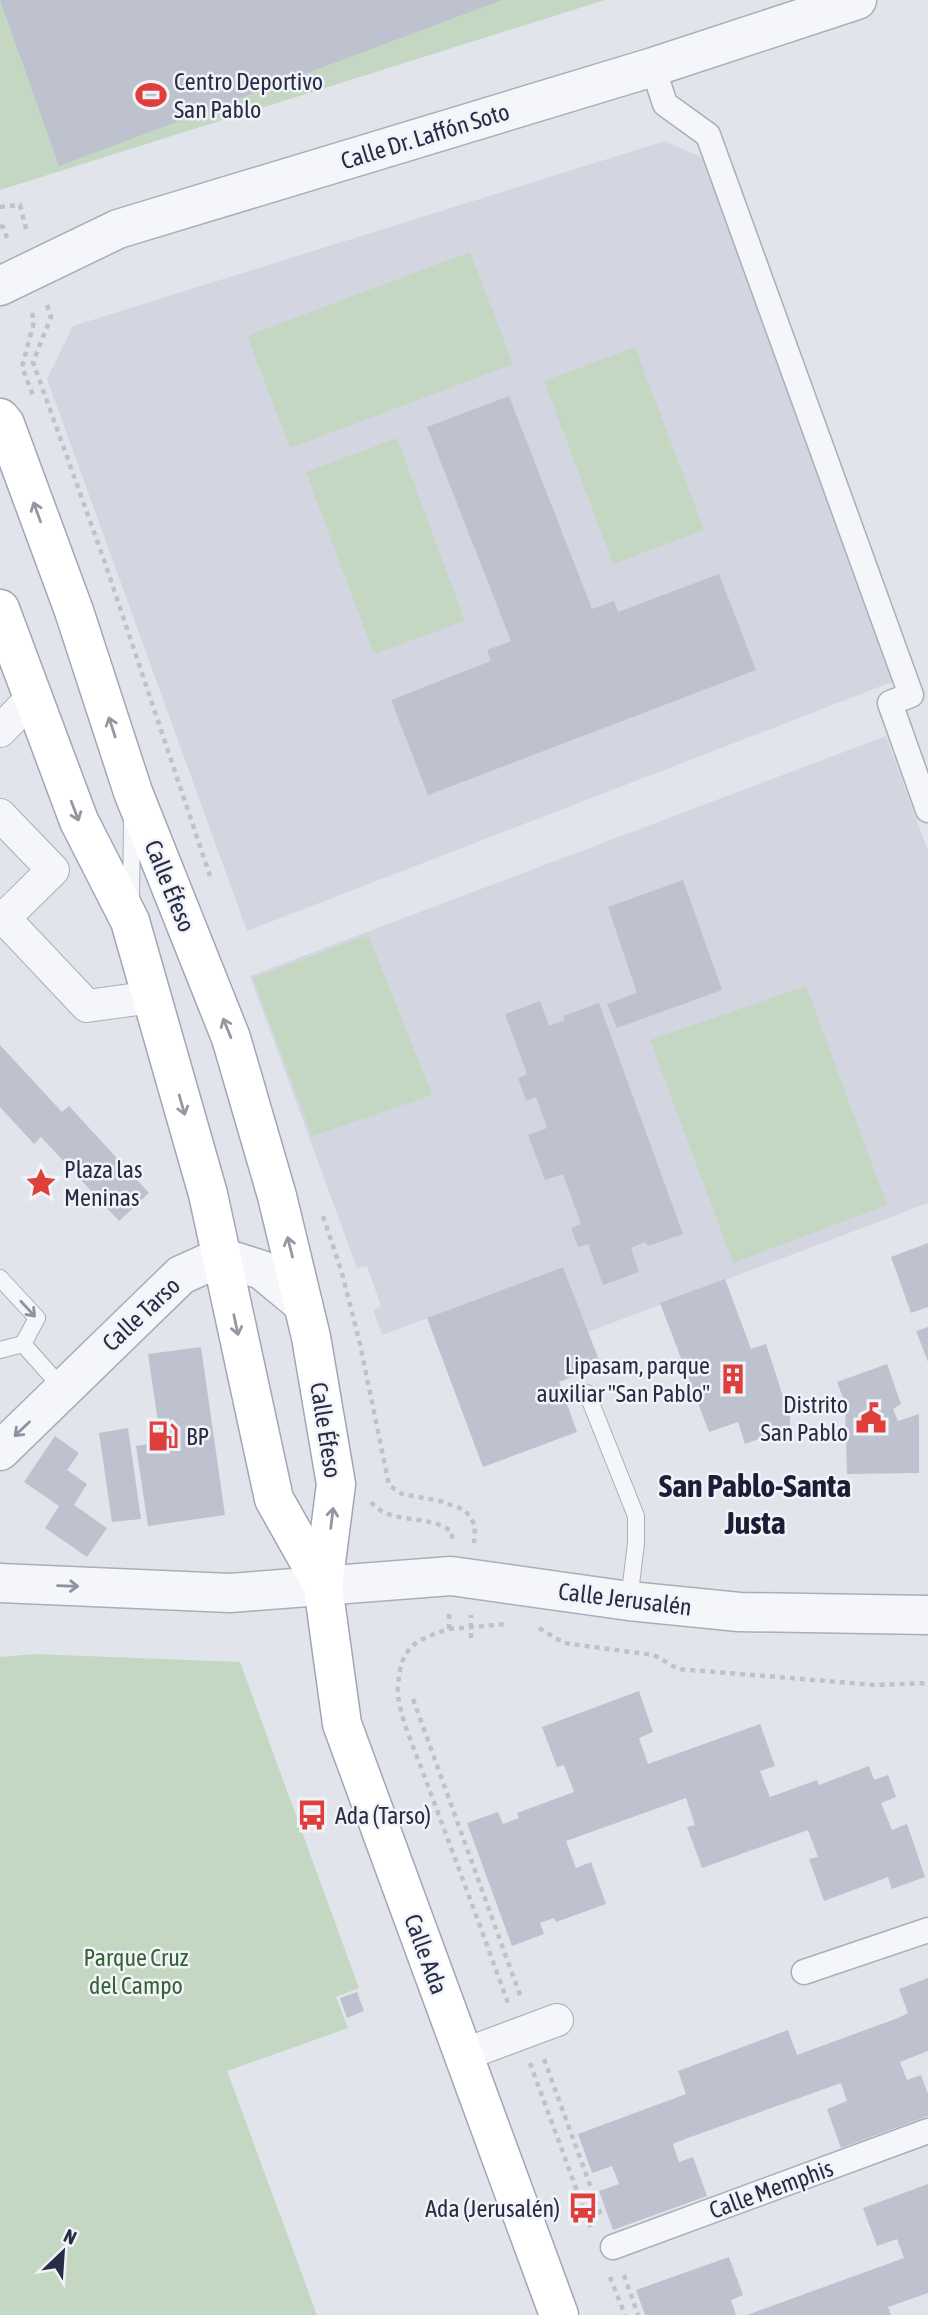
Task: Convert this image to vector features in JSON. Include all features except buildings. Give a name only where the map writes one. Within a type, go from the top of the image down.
[{"type":"main road","name":"Calle Éfeso","points":[[0,418],[5,424],[74,611],[133,792],[231,1038],[277,1196],[311,1337],[336,1484],[323,1586]]},
{"type":"main road","name":"Calle Éfeso","points":[[0,609],[79,821],[130,921],[208,1194],[274,1499],[323,1586]]},
{"type":"main road","name":"Calle Ada","points":[[323,1586],[342,1724],[559,2315]]},
{"type":"street","name":"Calle Dr. Laffón Soto","points":[[0,286],[118,229],[653,67],[857,0]]},
{"type":"street","points":[[653,67],[665,104],[708,135],[911,695],[890,703],[928,810]]},
{"type":"street","points":[[0,731],[33,697]]},
{"type":"street","points":[[0,815],[53,870],[2,920],[87,1006],[152,997]]},
{"type":"street","points":[[221,1256],[262,1270],[303,1304]]},
{"type":"street","name":"Calle Tarso","points":[[0,1451],[181,1275],[221,1256]]},
{"type":"street","name":"Calle Jerusalén","points":[[323,1586],[451,1576],[629,1601],[739,1612],[928,1615]]},
{"type":"street","points":[[0,1583],[230,1592],[323,1586]]},
{"type":"street","points":[[804,1972],[928,1930]]},
{"type":"street","points":[[463,2055],[557,2020]]},
{"type":"street","name":"Calle Memphis","points":[[613,2247],[928,2132]]},
{"type":"lane","points":[[130,921],[133,792]]},
{"type":"lane","points":[[0,1278],[37,1318],[23,1344],[0,1350]]},
{"type":"lane","points":[[23,1344],[64,1389]]},
{"type":"lane","points":[[587,1393],[636,1516],[636,1544],[629,1601]]},
{"type":"path","points":[[0,207],[20,205],[51,317],[33,362],[104,560],[213,883]]},
{"type":"path","points":[[320,1206],[357,1330],[389,1485],[402,1494],[440,1501],[465,1510],[475,1525],[471,1638]]},
{"type":"path","points":[[449,1629],[517,1625]]},
{"type":"path","points":[[528,1627],[540,1628],[564,1643],[654,1655],[678,1669],[876,1685],[928,1683]]},
{"type":"shaded area","points":[[665,141],[703,158],[892,682],[247,931],[47,379],[73,326]]},
{"type":"shaded area","points":[[886,736],[928,851],[928,1203],[588,1332],[563,1267],[382,1335],[373,1310],[381,1306],[367,1266],[357,1268],[250,976]]},
{"type":"green space","name":"Centro Deportivo San Pablo","points":[[0,0],[605,0],[0,190]]},
{"type":"green space","points":[[470,252],[513,364],[290,448],[247,336]]},
{"type":"green space","points":[[635,347],[704,530],[613,564],[544,381]]},
{"type":"green space","points":[[397,438],[465,621],[374,654],[306,472]]},
{"type":"green space","points":[[368,935],[432,1095],[312,1136],[253,978]]},
{"type":"green space","points":[[806,986],[887,1205],[733,1263],[650,1040]]},
{"type":"green space","name":"Parque Cruz del Campo","points":[[34,1654],[240,1662],[359,1988],[336,1997],[348,2028],[227,2071],[317,2315],[0,2315],[0,1657]]},
{"type":"place","name":"Centro Deportivo San Pablo","points":[[151,95]]},
{"type":"place","name":"Plaza las Meninas","points":[[41,1183]]},
{"type":"place","name":"Lipasam, parque auxiliar \"San Pablo\"","points":[[733,1379]]},
{"type":"place","name":"Distrito San Pablo","points":[[871,1418]]},
{"type":"place","name":"BP","points":[[163,1436]]},
{"type":"place","name":"Ada (Tarso)","points":[[312,1815]]},
{"type":"place","name":"Ada (Jerusalén)","points":[[583,2208]]},
{"type":"district","name":"San Pablo-Santa Justa","points":[[755,1504]]}]
